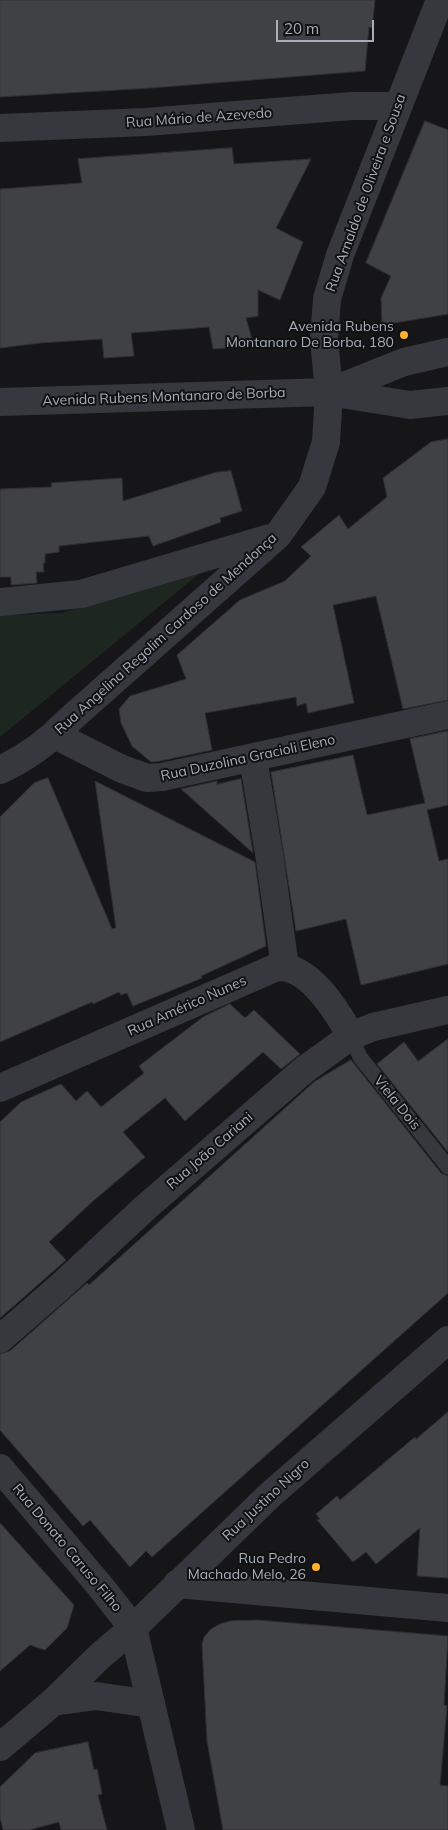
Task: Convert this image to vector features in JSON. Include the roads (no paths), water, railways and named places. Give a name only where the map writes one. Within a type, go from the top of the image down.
[{"type":"street","name":"Rua Arnaldo de Oliveira e Sousa","points":[[329,392],[324,339],[327,299],[340,255],[440,0]]},
{"type":"street","name":"Rua Mário de Azevedo","points":[[0,128],[146,122],[352,106],[398,106]]},
{"type":"street","name":"Avenida Rubens Montanaro de Borba","points":[[329,392],[404,362],[448,352]]},
{"type":"street","name":"Avenida Rubens Montanaro de Borba","points":[[0,402],[329,392],[410,405],[448,402]]},
{"type":"street","name":"Rua Angelina Regolim Cardoso de Mendonça","points":[[0,770],[27,757],[54,735],[278,535],[312,487],[326,442],[329,392]]},
{"type":"street","points":[[0,602],[81,594],[278,535]]},
{"type":"street","name":"Rua Duzolina Gracioli Eleno","points":[[54,735],[122,769],[147,778],[162,777],[253,758],[448,715]]},
{"type":"street","points":[[253,758],[272,869],[285,967],[302,974],[316,988],[336,1009],[351,1036]]},
{"type":"street","name":"Rua Américo Nunes","points":[[0,1088],[270,969],[285,967]]},
{"type":"street","name":"Rua João Cariani","points":[[0,1339],[61,1286],[146,1207],[304,1070],[351,1036],[373,1027],[448,1010]]},
{"type":"street","name":"Rua Justino Nigro","points":[[0,1747],[54,1702],[270,1495],[448,1340]]},
{"type":"street","name":"Rua Donato Caruso Filho","points":[[0,1468],[133,1628]]},
{"type":"street","points":[[178,1584],[448,1608]]},
{"type":"street","points":[[133,1628],[181,1830]]},
{"type":"street","points":[[54,1702],[96,1696],[151,1704]]},
{"type":"lane","name":"Viela Dois","points":[[351,1036],[360,1057],[448,1167]]},
{"type":"place","name":"Avenida Rubens Montanaro De Borba, 180","points":[[404,335]]},
{"type":"place","name":"Rua Pedro Machado Melo, 26","points":[[316,1567]]}]
